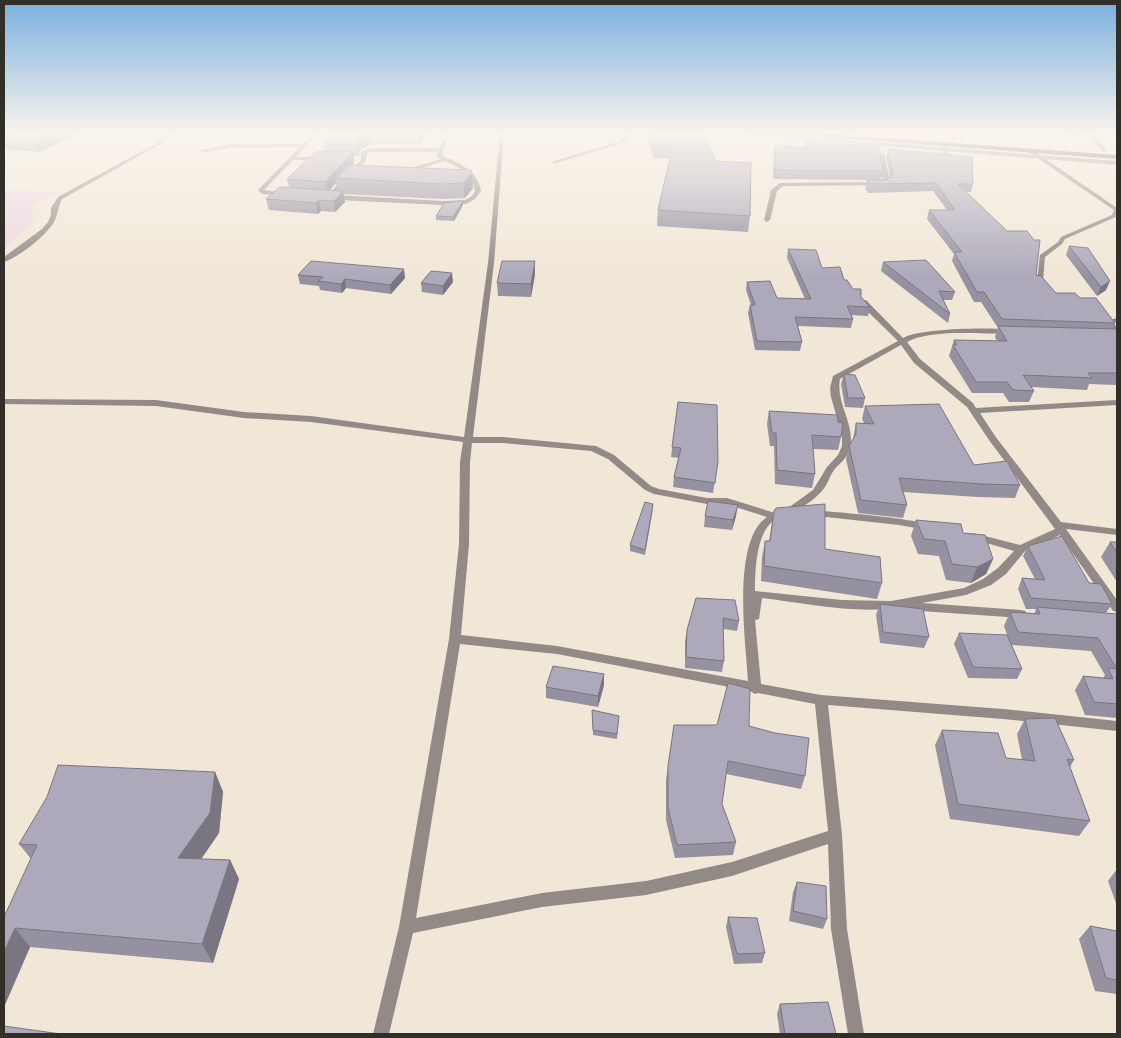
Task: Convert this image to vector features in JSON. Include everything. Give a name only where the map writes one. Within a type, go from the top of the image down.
[{"type":"street","points":[[4,260],[44,231],[56,213],[54,208],[60,198],[92,180]]},
{"type":"street","points":[[271,180],[261,190],[262,192],[295,195]]},
{"type":"street","points":[[332,197],[330,194],[344,180]]},
{"type":"street","points":[[323,197],[442,204],[466,202],[473,198],[478,190],[476,180]]},
{"type":"street","points":[[381,1034],[407,927],[455,638],[464,544],[465,462],[491,263],[498,180]]},
{"type":"street","points":[[767,220],[774,190],[782,184],[885,184],[887,180]]},
{"type":"street","points":[[1071,180],[1116,212]]},
{"type":"street","points":[[1116,212],[1117,224]]},
{"type":"street","points":[[1046,290],[1040,281],[1042,256],[1060,243],[1063,238],[1116,212]]},
{"type":"street","points":[[863,302],[902,341],[917,361],[973,411],[1117,608]]},
{"type":"street","points":[[1117,320],[1109,321],[1117,333]]},
{"type":"street","points":[[755,689],[751,656],[748,588],[753,550],[764,524],[775,516],[789,511],[818,489],[830,470],[843,455],[848,435],[835,399],[833,384],[836,378],[902,341],[925,333],[1015,333]]},
{"type":"street","points":[[1108,337],[1117,337]]},
{"type":"street","points":[[4,402],[156,402],[244,415],[311,419],[468,440],[503,440],[593,448],[611,456],[648,488],[657,492],[707,501],[726,500],[775,516]]},
{"type":"street","points":[[973,411],[1117,402]]},
{"type":"street","points":[[789,511],[899,522],[934,528]]},
{"type":"street","points":[[751,656],[757,594],[842,604],[892,605],[966,591],[987,582],[1002,571],[1021,549],[1059,528],[1117,532]]},
{"type":"street","points":[[960,533],[1021,549]]},
{"type":"street","points":[[748,588],[892,605],[1029,615]]},
{"type":"street","points":[[455,638],[566,652],[755,689],[822,700],[1002,714],[1117,726]]},
{"type":"street","points":[[822,700],[835,835],[839,929],[856,1034]]},
{"type":"street","points":[[407,927],[542,900],[646,888],[732,868],[835,835]]},
{"type":"shaded area","points":[[4,191],[57,192],[32,207],[33,223],[4,248]]},
{"type":"building","points":[[305,180],[326,180],[325,182]]},
{"type":"building","points":[[379,180],[465,180],[463,183],[442,184]]},
{"type":"building","points":[[665,180],[751,180],[750,216],[658,210]]},
{"type":"building","points":[[867,180],[973,180],[973,184],[958,184],[1007,231],[1027,231],[1034,240],[1040,240],[1036,275],[1041,276],[1056,293],[1075,293],[1080,298],[1096,298],[1115,323],[1002,319],[984,292],[977,292],[954,252],[962,252],[929,210],[955,210],[936,183],[870,184]]},
{"type":"building","points":[[280,187],[343,191],[334,201],[319,200],[316,203],[266,199]]},
{"type":"building","points":[[463,201],[453,217],[436,216],[444,203]]},
{"type":"building","points":[[1069,246],[1088,248],[1110,281],[1101,287]]},
{"type":"building","points":[[788,249],[816,250],[822,268],[840,267],[844,280],[847,280],[853,289],[861,289],[861,297],[870,307],[847,306],[853,319],[795,317],[802,342],[757,341],[750,305],[755,305],[747,282],[770,281],[777,298],[811,299]]},
{"type":"building","points":[[926,260],[955,292],[939,291],[950,314],[883,262]]},
{"type":"building","points":[[311,261],[404,269],[390,285],[345,279],[341,284],[318,281],[323,277],[298,275]]},
{"type":"building","points":[[502,261],[535,261],[531,284],[497,283]]},
{"type":"building","points":[[431,271],[452,273],[443,286],[421,283]]},
{"type":"building","points":[[998,326],[1117,329],[1117,373],[1088,373],[1092,378],[1023,375],[1034,391],[1013,390],[1007,382],[976,382],[953,345],[957,345],[954,340],[1007,341]]},
{"type":"building","points":[[844,374],[855,375],[865,398],[848,398]]},
{"type":"building","points":[[678,402],[717,405],[718,461],[715,483],[674,477],[681,448],[672,447]]},
{"type":"building","points":[[939,404],[974,465],[1007,461],[1020,485],[899,478],[907,505],[861,500],[849,446],[856,434],[856,423],[874,424],[865,406]]},
{"type":"building","points":[[769,411],[837,415],[838,422],[843,423],[841,437],[812,435],[815,474],[777,470],[776,433],[772,433]]},
{"type":"building","points":[[708,501],[738,505],[733,520],[705,516]]},
{"type":"building","points":[[645,502],[653,504],[645,550],[630,545]]},
{"type":"building","points":[[825,504],[825,549],[880,557],[882,583],[764,566],[765,541],[770,541],[776,508]]},
{"type":"building","points":[[916,520],[961,524],[963,533],[985,535],[993,559],[977,567],[952,564],[945,541],[924,539]]},
{"type":"building","points":[[1062,536],[1089,583],[1101,584],[1112,604],[1031,598],[1022,578],[1045,580],[1028,546]]},
{"type":"building","points":[[1110,542],[1117,542],[1117,553]]},
{"type":"building","points":[[696,598],[735,600],[739,621],[723,618],[724,661],[686,657],[687,630]]},
{"type":"building","points":[[880,604],[923,609],[929,637],[883,632]]},
{"type":"building","points":[[1037,607],[1117,614],[1117,669],[1098,638],[1018,632],[1010,612],[1040,614]]},
{"type":"building","points":[[959,633],[1007,635],[1022,669],[973,667]]},
{"type":"building","points":[[553,666],[604,674],[598,696],[546,687]]},
{"type":"building","points":[[1108,668],[1117,669],[1117,704],[1094,702],[1083,676],[1113,679]]},
{"type":"building","points":[[728,683],[750,689],[749,726],[775,733],[809,738],[805,776],[728,761],[722,804],[736,842],[677,845],[668,808],[668,766],[674,725],[717,725]]},
{"type":"building","points":[[592,710],[619,716],[617,734],[593,730]]},
{"type":"building","points":[[1055,718],[1074,760],[1067,759],[1090,821],[958,804],[942,730],[998,733],[1006,758],[1035,761],[1025,719]]},
{"type":"building","points":[[58,765],[215,772],[210,813],[178,858],[230,860],[202,944],[15,928],[4,952],[4,917],[37,845],[19,844],[47,797]]},
{"type":"building","points":[[797,882],[826,886],[827,919],[793,911]]},
{"type":"building","points":[[728,917],[757,918],[765,953],[737,954]]},
{"type":"building","points":[[1090,926],[1117,931],[1117,980],[1106,978]]},
{"type":"building","points":[[828,1002],[836,1034],[785,1034],[780,1004]]},
{"type":"building","points":[[4,1026],[61,1034],[4,1034]]}]
